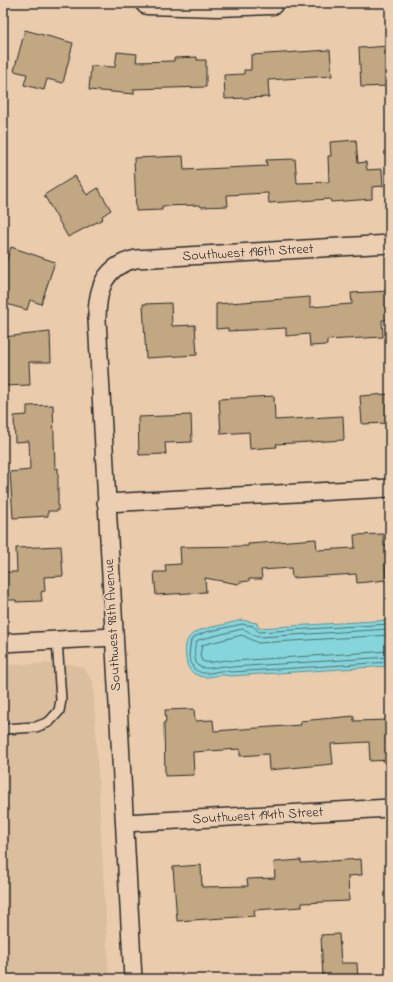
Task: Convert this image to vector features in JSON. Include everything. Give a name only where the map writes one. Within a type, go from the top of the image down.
[{"type":"street","points":[[147,3],[217,5],[272,3]]},
{"type":"street","name":"Southwest 196th Street","points":[[110,274],[121,264],[136,259],[390,244]]},
{"type":"street","name":"Southwest 98th Avenue","points":[[110,274],[101,286],[97,302],[106,503],[133,979]]},
{"type":"street","points":[[106,503],[390,488]]},
{"type":"street","points":[[3,644],[114,637]]},
{"type":"street","name":"Southwest 194th Street","points":[[125,823],[390,808]]},
{"type":"lane","points":[[3,729],[36,728],[49,722],[59,711],[61,700],[57,640]]},
{"type":"shaded area","points":[[65,663],[84,668],[93,682],[109,979],[3,979],[3,665]]},
{"type":"water","points":[[242,620],[257,623],[258,628],[390,620],[390,666],[230,676],[222,675],[209,677],[201,677],[194,674],[188,666],[185,650],[186,643],[192,634],[203,629]]},
{"type":"building","points":[[25,30],[73,43],[63,83],[47,79],[44,90],[24,85],[27,74],[14,71]]},
{"type":"building","points":[[390,46],[390,86],[361,87],[359,48]]},
{"type":"building","points":[[330,50],[332,76],[268,80],[269,97],[225,99],[224,75],[244,74],[244,70],[251,70],[251,55]]},
{"type":"building","points":[[117,52],[137,54],[136,62],[174,61],[174,58],[197,57],[197,60],[206,60],[206,87],[134,89],[134,94],[89,90],[91,66],[115,67]]},
{"type":"building","points":[[356,140],[358,163],[366,162],[367,170],[382,169],[383,186],[372,187],[372,199],[331,202],[330,199],[269,203],[268,193],[227,195],[228,206],[162,206],[162,210],[136,211],[134,158],[183,156],[184,170],[267,166],[266,160],[295,159],[297,183],[329,182],[328,156],[331,156],[330,142]]},
{"type":"building","points":[[75,176],[87,195],[98,188],[111,210],[102,216],[103,219],[68,237],[44,195]]},
{"type":"building","points":[[11,247],[55,262],[41,304],[30,300],[27,310],[3,303],[3,270]]},
{"type":"building","points":[[390,291],[390,320],[382,320],[383,337],[327,340],[327,345],[310,346],[309,334],[286,336],[286,328],[228,331],[228,328],[216,329],[216,304],[310,297],[310,307],[352,304],[351,293]]},
{"type":"building","points":[[171,303],[172,326],[195,325],[197,355],[146,358],[143,304]]},
{"type":"building","points":[[50,332],[51,362],[29,362],[30,385],[3,386],[3,337]]},
{"type":"building","points":[[390,394],[390,423],[362,424],[360,396]]},
{"type":"building","points":[[274,396],[275,420],[343,416],[344,440],[276,444],[277,447],[250,449],[249,432],[221,434],[219,399]]},
{"type":"building","points":[[53,405],[55,469],[58,468],[58,511],[48,511],[48,516],[13,518],[10,472],[30,470],[29,441],[15,442],[14,416],[27,415],[27,406]]},
{"type":"building","points":[[191,415],[192,442],[165,443],[166,454],[139,455],[138,417]]},
{"type":"building","points":[[383,534],[384,546],[390,545],[390,564],[385,564],[386,580],[357,583],[356,574],[292,578],[291,568],[261,570],[262,579],[249,579],[249,581],[240,582],[238,584],[205,578],[206,592],[156,595],[154,572],[166,572],[165,565],[181,564],[180,547],[248,546],[248,544],[316,539],[317,550],[355,548],[354,535]]},
{"type":"building","points":[[61,546],[63,576],[44,577],[45,591],[41,592],[42,601],[16,602],[16,600],[6,600],[5,572],[17,572],[16,548]]},
{"type":"building","points":[[194,709],[195,721],[213,720],[214,731],[301,725],[300,721],[354,716],[354,721],[390,720],[390,760],[370,761],[369,742],[331,744],[333,764],[269,770],[268,754],[240,756],[240,749],[193,752],[194,775],[165,776],[165,710]]},
{"type":"building","points":[[361,859],[362,875],[348,876],[349,901],[302,903],[302,907],[254,910],[255,916],[177,921],[173,867],[201,865],[202,887],[248,886],[247,879],[275,878],[274,862],[301,860],[301,863]]},
{"type":"building","points":[[339,934],[341,963],[357,963],[358,979],[323,979],[321,935]]}]
